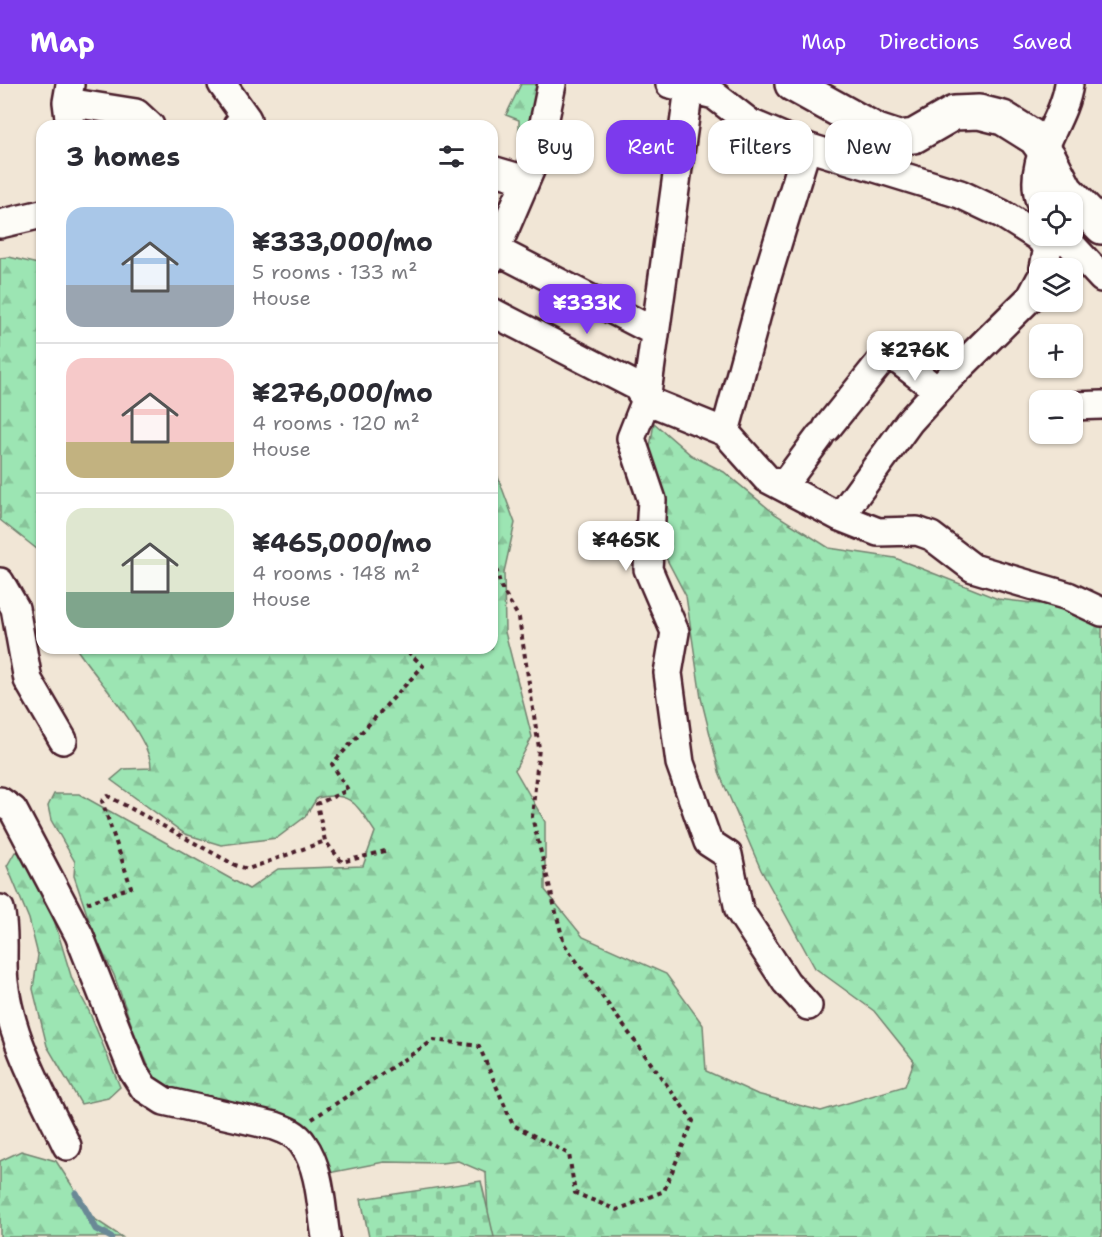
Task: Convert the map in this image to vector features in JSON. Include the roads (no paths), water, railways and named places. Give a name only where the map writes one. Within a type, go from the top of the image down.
[{"type":"main road","points":[[795,85],[842,113],[890,136],[914,136],[954,113],[979,112],[1015,123],[1043,148],[1066,190],[1102,227]]},
{"type":"street","points":[[224,84],[246,120]]},
{"type":"street","points":[[498,246],[538,152],[552,84]]},
{"type":"street","points":[[1039,192],[1036,174],[1043,148],[1062,109],[1069,84]]},
{"type":"street","points":[[746,120],[714,95],[680,86],[646,400],[631,438],[652,500],[648,569],[675,632],[668,674],[680,763],[708,842],[728,855],[739,910],[786,982],[808,1006]]},
{"type":"street","points":[[69,104],[136,113],[144,120]]},
{"type":"street","points":[[813,149],[960,194],[1002,214],[1037,236],[1048,247],[1046,258]]},
{"type":"street","points":[[498,172],[526,180]]},
{"type":"street","points":[[725,432],[767,277],[799,174]]},
{"type":"street","points":[[0,224],[36,215]]},
{"type":"street","points":[[1072,246],[1102,278]]},
{"type":"street","points":[[498,257],[655,332]]},
{"type":"street","points":[[840,517],[909,422],[937,390],[1029,299]]},
{"type":"street","points":[[498,315],[636,386],[646,400],[725,432],[766,478],[840,517],[878,532],[917,531],[931,536],[974,568],[1068,596],[1102,612]]},
{"type":"street","points":[[783,486],[888,352],[937,390]]},
{"type":"street","points":[[1083,406],[1102,405]]},
{"type":"street","points":[[0,582],[15,608],[28,680],[63,740]]},
{"type":"street","points":[[0,801],[13,810],[79,935],[133,1071],[144,1088],[164,1101],[275,1126],[291,1133],[303,1143],[309,1156],[318,1184],[326,1237]]},
{"type":"street","points":[[0,909],[4,927],[4,982],[11,1015],[28,1067],[67,1146]]},
{"type":"waterway","points":[[76,1193],[96,1229],[111,1237]]}]
